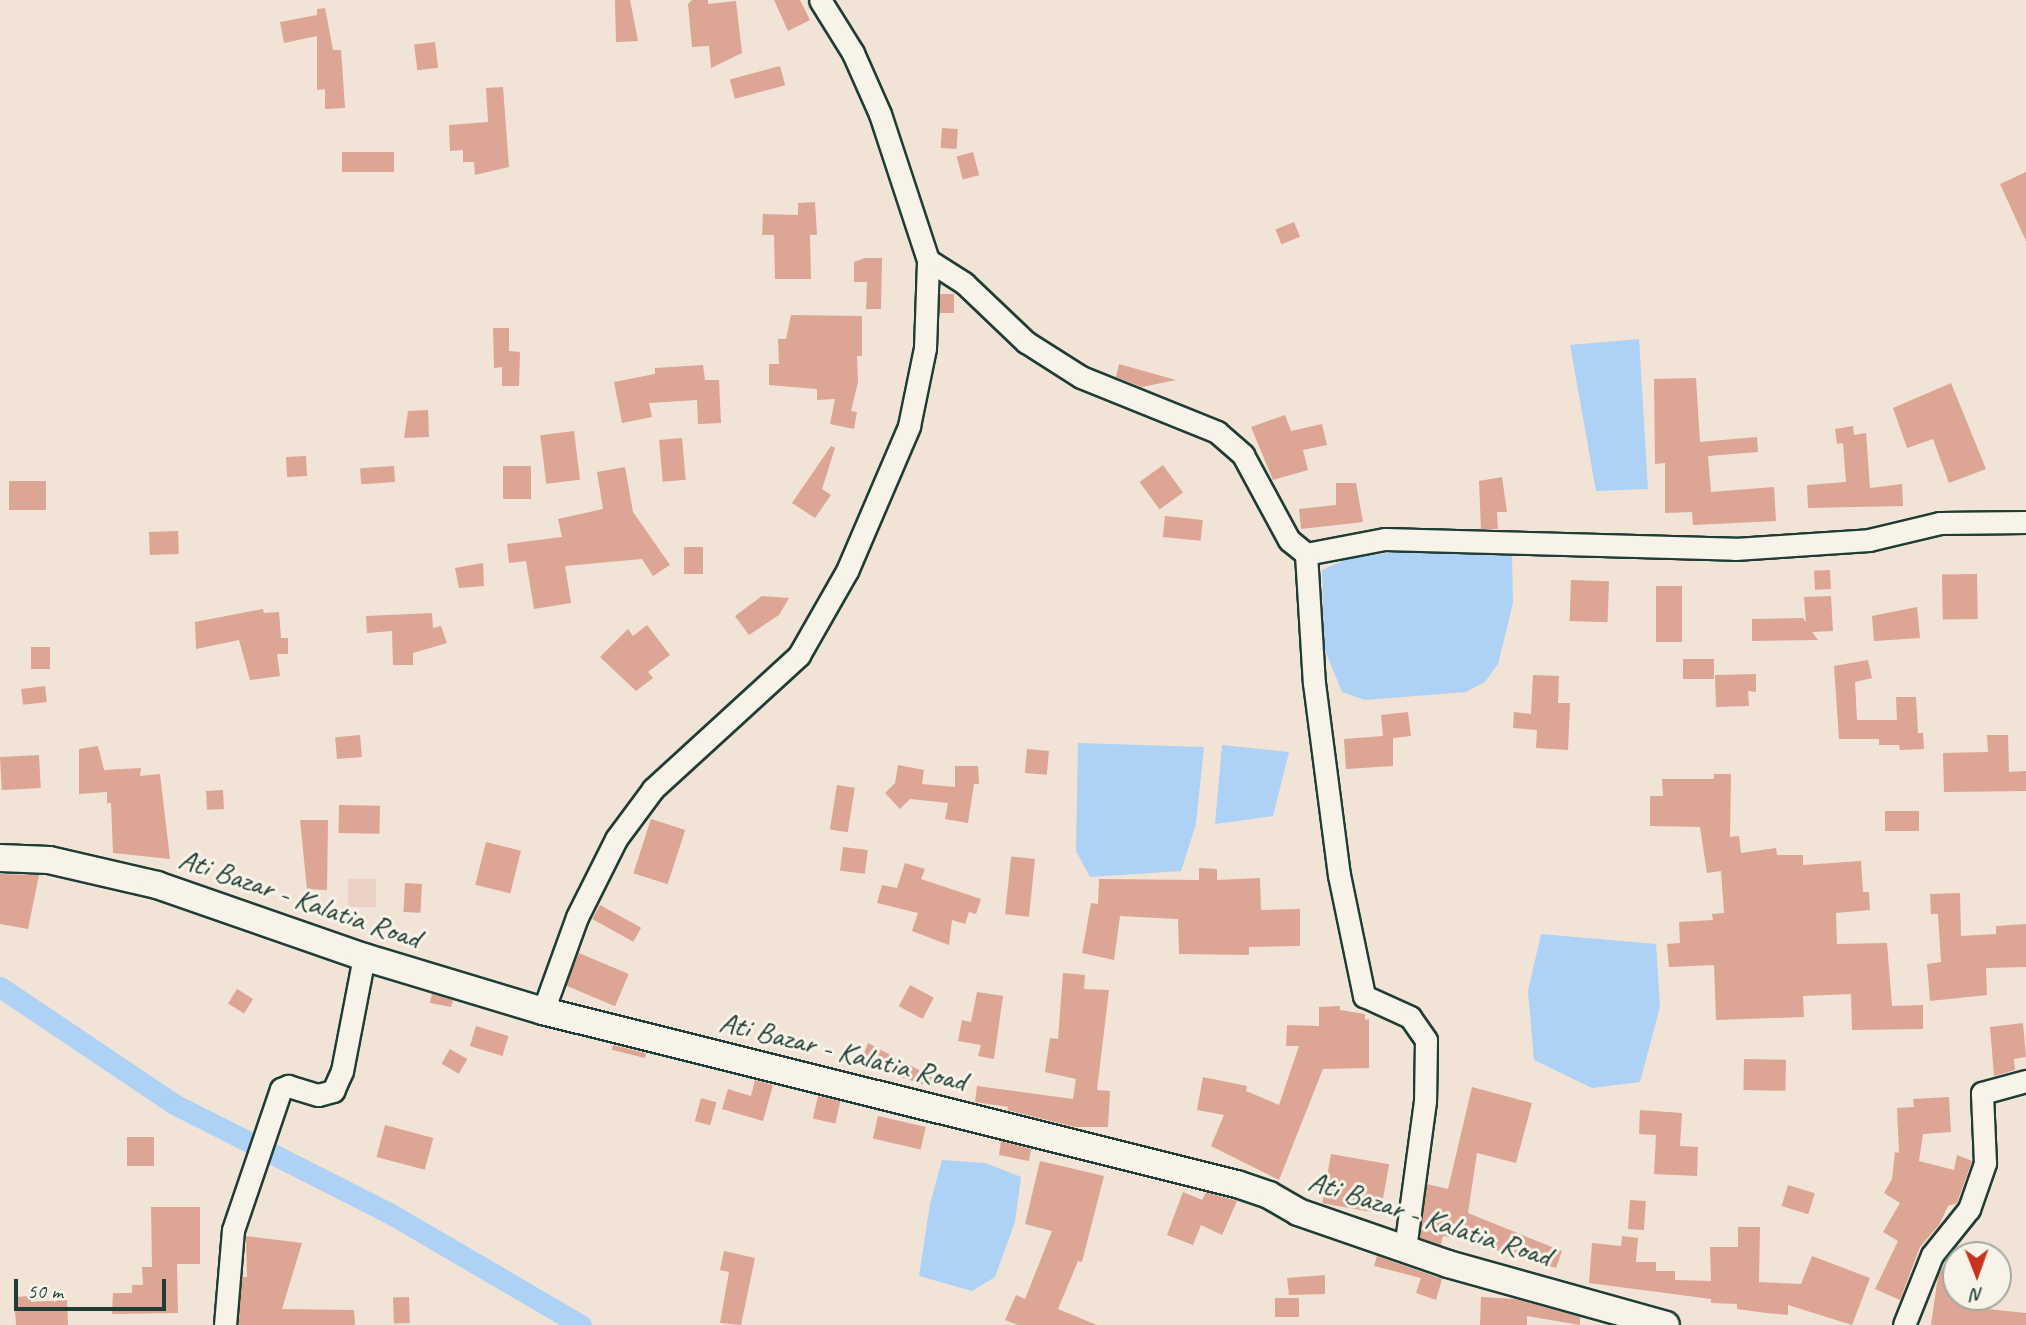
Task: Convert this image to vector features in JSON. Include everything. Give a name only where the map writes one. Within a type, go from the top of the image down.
[{"type":"main road","name":"Ati Bazar - Kalatia Road","points":[[0,858],[49,860],[157,885],[364,957],[543,1011],[1237,1184],[1269,1195],[1298,1212],[1405,1250],[1666,1325]]},
{"type":"street","points":[[543,1011],[577,917],[615,839],[653,789],[799,655],[847,571],[909,426],[925,348],[928,260],[880,114],[853,52],[820,0]]},
{"type":"street","points":[[928,260],[964,283],[1026,342],[1081,377],[1217,432],[1243,455],[1289,540],[1306,554],[1314,683],[1334,834],[1364,996],[1410,1017],[1426,1040],[1425,1101],[1405,1250]]},
{"type":"street","points":[[1306,554],[1385,540],[1735,549],[1869,540],[1940,523],[2026,523]]},
{"type":"street","points":[[225,1325],[233,1230],[250,1189],[262,1143],[284,1087],[318,1096],[333,1091],[338,1083],[364,957]]},
{"type":"street","points":[[1904,1325],[1932,1255],[1969,1209],[1985,1163],[1982,1093],[2026,1081]]},
{"type":"shaded area","points":[[348,879],[376,879],[376,907],[348,907]]},
{"type":"water","points":[[1639,339],[1648,489],[1596,491],[1570,345]]},
{"type":"water","points":[[1422,548],[1508,551],[1512,555],[1513,603],[1498,664],[1485,682],[1466,692],[1365,700],[1342,692],[1324,648],[1322,570],[1347,559]]},
{"type":"water","points":[[1078,743],[1204,747],[1196,824],[1181,871],[1090,877],[1076,851]]},
{"type":"water","points":[[1222,745],[1289,752],[1273,816],[1215,824]]},
{"type":"water","points":[[1541,934],[1656,944],[1660,1007],[1640,1082],[1592,1088],[1534,1060],[1528,991]]},
{"type":"water","points":[[942,1160],[985,1163],[1021,1177],[1015,1222],[995,1277],[972,1291],[919,1276],[930,1204]]},
{"type":"building","points":[[615,0],[630,0],[638,41],[616,42]]},
{"type":"building","points":[[692,0],[708,0],[708,4],[736,1],[742,53],[711,68],[709,46],[692,47],[688,4]]},
{"type":"building","points":[[774,0],[800,0],[810,20],[788,31]]},
{"type":"building","points":[[325,8],[333,50],[341,50],[345,108],[325,109],[325,89],[317,90],[317,36],[284,43],[280,22],[317,15],[317,9]]},
{"type":"building","points":[[435,42],[438,68],[417,70],[414,45]]},
{"type":"building","points":[[780,66],[785,85],[735,99],[730,79]]},
{"type":"building","points":[[503,87],[509,167],[475,175],[474,162],[463,162],[463,150],[450,151],[449,125],[488,122],[486,88]]},
{"type":"building","points":[[942,128],[958,129],[957,149],[941,148]]},
{"type":"building","points":[[342,152],[394,152],[394,172],[342,172]]},
{"type":"building","points":[[973,152],[979,175],[963,180],[957,156]]},
{"type":"building","points":[[2026,172],[2026,241],[2000,184]]},
{"type":"building","points":[[815,202],[817,235],[810,235],[811,279],[775,279],[774,235],[762,235],[763,214],[798,215],[798,203]]},
{"type":"building","points":[[1294,222],[1300,237],[1281,244],[1275,229]]},
{"type":"building","points":[[865,258],[882,258],[881,309],[866,309],[867,282],[854,282],[854,262]]},
{"type":"building","points":[[940,294],[954,294],[954,313],[940,313]]},
{"type":"building","points":[[791,315],[862,316],[862,356],[857,356],[858,382],[851,411],[857,412],[854,429],[830,424],[835,399],[817,400],[817,389],[769,385],[769,364],[779,364],[778,339],[786,339]]},
{"type":"building","points":[[493,328],[509,328],[509,351],[520,352],[519,386],[502,386],[502,367],[494,368]]},
{"type":"building","points":[[1119,364],[1176,380],[1142,387],[1116,377]]},
{"type":"building","points":[[703,365],[705,380],[719,380],[721,423],[698,424],[697,400],[649,403],[652,417],[622,423],[614,382],[655,374],[655,368]]},
{"type":"building","points":[[1696,378],[1700,442],[1757,437],[1758,452],[1708,456],[1711,492],[1774,487],[1776,521],[1693,525],[1692,512],[1665,513],[1665,463],[1655,464],[1654,379]]},
{"type":"building","points":[[1951,383],[1986,469],[1949,483],[1933,439],[1907,448],[1893,408]]},
{"type":"building","points":[[428,410],[429,437],[404,438],[408,411]]},
{"type":"building","points":[[1285,415],[1291,431],[1322,424],[1327,445],[1303,450],[1308,470],[1273,480],[1251,427]]},
{"type":"building","points":[[1853,426],[1854,435],[1866,433],[1870,488],[1902,484],[1903,506],[1808,508],[1807,485],[1846,482],[1843,443],[1837,444],[1835,429]]},
{"type":"building","points":[[574,431],[580,480],[546,484],[540,435]]},
{"type":"building","points":[[682,438],[686,480],[663,482],[659,440]]},
{"type":"building","points":[[831,446],[835,448],[822,489],[831,495],[815,518],[792,503]]},
{"type":"building","points":[[306,456],[307,476],[287,477],[286,457]]},
{"type":"building","points":[[1163,465],[1183,493],[1160,510],[1140,482]]},
{"type":"building","points":[[394,466],[395,482],[361,484],[360,468]]},
{"type":"building","points":[[503,466],[531,466],[531,499],[503,499]]},
{"type":"building","points":[[625,467],[633,512],[670,565],[653,576],[642,559],[565,566],[571,603],[534,609],[526,561],[509,563],[507,544],[562,537],[558,519],[603,509],[597,472]]},
{"type":"building","points":[[1502,477],[1507,512],[1497,512],[1498,529],[1481,529],[1479,481]]},
{"type":"building","points":[[9,481],[46,481],[46,510],[9,510]]},
{"type":"building","points":[[1336,483],[1356,483],[1363,522],[1301,529],[1299,509],[1336,505]]},
{"type":"building","points":[[1165,516],[1203,520],[1201,541],[1163,537]]},
{"type":"building","points":[[178,531],[179,554],[150,555],[149,532]]},
{"type":"building","points":[[684,547],[703,547],[703,574],[684,574]]},
{"type":"building","points":[[483,563],[484,586],[459,588],[455,568]]},
{"type":"building","points":[[1830,570],[1831,589],[1815,590],[1814,571]]},
{"type":"building","points":[[1977,574],[1978,619],[1943,620],[1942,575]]},
{"type":"building","points":[[1571,580],[1609,581],[1608,622],[1570,621]]},
{"type":"building","points":[[1656,586],[1682,586],[1682,642],[1656,642]]},
{"type":"building","points":[[762,596],[789,598],[779,615],[749,635],[735,616]]},
{"type":"building","points":[[1831,596],[1833,631],[1812,632],[1818,640],[1752,641],[1752,619],[1803,618],[1806,622],[1804,597]]},
{"type":"building","points":[[1917,607],[1920,638],[1874,641],[1872,616]]},
{"type":"building","points":[[263,609],[264,613],[279,612],[281,638],[288,638],[288,654],[277,654],[280,676],[250,680],[239,640],[196,649],[195,622]]},
{"type":"building","points":[[432,613],[433,628],[441,626],[447,643],[413,653],[413,665],[393,665],[392,631],[367,633],[366,616]]},
{"type":"building","points":[[647,625],[670,655],[648,672],[653,678],[636,691],[600,657],[628,629],[633,636]]},
{"type":"building","points":[[31,647],[50,647],[50,669],[31,669]]},
{"type":"building","points":[[1683,659],[1714,659],[1714,679],[1683,679]]},
{"type":"building","points":[[1868,660],[1872,678],[1855,682],[1857,720],[1897,720],[1896,697],[1916,697],[1918,733],[1923,733],[1924,749],[1900,750],[1899,745],[1879,745],[1879,739],[1839,739],[1834,666]]},
{"type":"building","points":[[1756,674],[1756,692],[1748,691],[1749,706],[1716,707],[1715,675]]},
{"type":"building","points":[[1533,675],[1559,676],[1558,703],[1570,703],[1568,750],[1536,748],[1537,730],[1513,728],[1514,712],[1531,714]]},
{"type":"building","points":[[45,686],[47,702],[23,705],[21,689]]},
{"type":"building","points":[[1408,712],[1411,736],[1393,738],[1393,766],[1346,769],[1344,739],[1383,736],[1381,715]]},
{"type":"building","points":[[360,735],[362,757],[337,759],[335,737]]},
{"type":"building","points":[[1987,735],[2008,735],[2009,772],[2026,771],[2026,791],[1944,792],[1943,753],[1988,752]]},
{"type":"building","points":[[98,746],[104,770],[141,768],[140,776],[160,774],[170,859],[113,853],[111,803],[107,803],[107,792],[79,794],[79,749]]},
{"type":"building","points":[[1027,749],[1049,751],[1047,775],[1025,773]]},
{"type":"building","points":[[39,755],[41,788],[2,790],[0,757]]},
{"type":"building","points":[[898,765],[924,770],[922,784],[955,787],[955,766],[978,766],[979,784],[974,784],[968,823],[945,819],[948,803],[910,799],[900,809],[885,793],[895,783]]},
{"type":"building","points":[[1714,774],[1731,774],[1730,837],[1739,836],[1741,853],[1776,848],[1777,855],[1803,855],[1803,865],[1861,861],[1863,892],[1869,892],[1870,910],[1836,913],[1837,944],[1887,943],[1892,1006],[1923,1005],[1923,1029],[1852,1030],[1851,994],[1803,996],[1804,1017],[1716,1020],[1714,965],[1669,967],[1667,944],[1680,943],[1679,922],[1713,920],[1712,914],[1724,913],[1721,871],[1707,873],[1700,827],[1650,826],[1650,796],[1663,796],[1662,779],[1714,779]]},
{"type":"building","points":[[837,785],[855,788],[848,832],[830,829]]},
{"type":"building","points":[[223,790],[224,809],[207,810],[206,791]]},
{"type":"building","points":[[339,805],[380,806],[380,834],[339,833]]},
{"type":"building","points":[[1885,811],[1919,811],[1919,831],[1885,831]]},
{"type":"building","points":[[651,819],[685,830],[668,884],[633,873]]},
{"type":"building","points":[[300,820],[328,820],[327,890],[307,889]]},
{"type":"building","points":[[486,842],[521,851],[510,893],[475,885]]},
{"type":"building","points":[[843,847],[868,850],[865,874],[840,871]]},
{"type":"building","points":[[1011,856],[1035,859],[1029,917],[1005,914]]},
{"type":"building","points":[[905,863],[925,869],[921,879],[981,899],[976,914],[969,912],[965,924],[952,920],[949,945],[912,931],[918,913],[877,903],[882,885],[897,888]]},
{"type":"building","points":[[1199,868],[1217,869],[1217,880],[1260,878],[1261,910],[1300,909],[1300,946],[1249,947],[1249,955],[1179,954],[1178,919],[1120,916],[1114,960],[1082,953],[1091,903],[1098,904],[1099,879],[1199,880]]},
{"type":"building","points":[[0,874],[39,875],[28,929],[0,924]]},
{"type":"building","points":[[405,883],[422,884],[420,913],[403,912]]},
{"type":"building","points":[[1960,893],[1961,936],[1996,934],[1996,926],[2026,924],[2026,967],[1986,968],[1987,995],[1930,1001],[1927,964],[1941,962],[1938,914],[1931,914],[1930,894]]},
{"type":"building","points":[[600,905],[641,928],[633,942],[592,919]]},
{"type":"building","points":[[579,953],[629,974],[615,1006],[565,985]]},
{"type":"building","points":[[1063,973],[1085,975],[1084,989],[1109,990],[1097,1090],[1110,1091],[1108,1127],[1075,1127],[1007,1110],[1008,1107],[975,1102],[977,1086],[1073,1099],[1076,1079],[1045,1072],[1050,1038],[1058,1039]]},
{"type":"building","points":[[910,985],[934,998],[923,1019],[899,1006]]},
{"type":"building","points":[[237,989],[253,999],[244,1013],[228,1003]]},
{"type":"building","points":[[977,992],[1003,996],[994,1059],[978,1056],[981,1045],[958,1041],[962,1020],[971,1022]]},
{"type":"building","points":[[432,994],[453,1000],[451,1007],[430,1003]]},
{"type":"building","points":[[1340,1006],[1340,1010],[1365,1014],[1365,1020],[1369,1019],[1369,1068],[1323,1069],[1279,1180],[1211,1146],[1224,1115],[1197,1110],[1203,1077],[1247,1086],[1246,1091],[1279,1105],[1299,1046],[1286,1046],[1287,1025],[1319,1026],[1319,1007]]},
{"type":"building","points":[[2023,1023],[2026,1057],[2014,1059],[2015,1070],[1994,1076],[1990,1027]]},
{"type":"building","points":[[476,1026],[509,1036],[502,1056],[470,1046]]},
{"type":"building","points":[[868,1043],[936,1079],[932,1087],[860,1064]]},
{"type":"building","points":[[613,1045],[646,1053],[645,1058],[612,1050]]},
{"type":"building","points":[[450,1049],[467,1059],[459,1074],[442,1064]]},
{"type":"building","points":[[1744,1059],[1786,1060],[1785,1091],[1743,1090]]},
{"type":"building","points":[[755,1080],[773,1085],[763,1121],[722,1109],[728,1089],[751,1096]]},
{"type":"building","points":[[1472,1087],[1532,1103],[1516,1163],[1477,1153],[1468,1213],[1562,1251],[1556,1268],[1459,1239],[1443,1236],[1441,1245],[1420,1238],[1427,1184],[1448,1189]]},
{"type":"building","points":[[818,1096],[840,1101],[835,1124],[813,1118]]},
{"type":"building","points":[[1949,1097],[1951,1132],[1923,1134],[1919,1161],[1954,1170],[1957,1155],[1972,1161],[1957,1203],[1948,1206],[1939,1225],[1920,1247],[1900,1300],[1875,1289],[1898,1241],[1883,1232],[1900,1203],[1884,1193],[1892,1179],[1895,1152],[1899,1153],[1897,1108],[1914,1107],[1913,1099]]},
{"type":"building","points":[[701,1098],[716,1102],[710,1125],[695,1121]]},
{"type":"building","points":[[1640,1110],[1682,1113],[1680,1146],[1698,1147],[1697,1176],[1654,1174],[1656,1135],[1639,1134]]},
{"type":"building","points":[[878,1116],[926,1127],[921,1149],[873,1138]]},
{"type":"building","points":[[385,1125],[433,1138],[425,1170],[376,1157]]},
{"type":"building","points":[[127,1137],[154,1137],[154,1166],[127,1166]]},
{"type":"building","points":[[1001,1141],[1031,1149],[1029,1161],[999,1155]]},
{"type":"building","points":[[1331,1154],[1389,1164],[1380,1213],[1322,1203]]},
{"type":"building","points":[[1040,1161],[1104,1176],[1082,1262],[1078,1261],[1058,1309],[1097,1325],[1018,1325],[1005,1320],[1016,1295],[1025,1299],[1052,1231],[1025,1224]]},
{"type":"building","points":[[1788,1185],[1815,1193],[1808,1214],[1782,1206]]},
{"type":"building","points":[[1183,1192],[1202,1200],[1206,1192],[1237,1201],[1222,1235],[1201,1225],[1193,1245],[1167,1235]]},
{"type":"building","points":[[1630,1200],[1646,1201],[1644,1230],[1628,1229]]},
{"type":"building","points":[[151,1207],[200,1207],[200,1264],[177,1264],[178,1313],[112,1314],[113,1293],[132,1293],[132,1285],[143,1285],[142,1267],[152,1267]]},
{"type":"building","points":[[1738,1227],[1760,1227],[1759,1282],[1801,1284],[1812,1256],[1870,1278],[1852,1325],[1788,1305],[1788,1315],[1766,1313],[1737,1309],[1737,1304],[1711,1303],[1711,1299],[1589,1283],[1592,1243],[1621,1246],[1622,1236],[1638,1238],[1636,1262],[1656,1262],[1656,1271],[1675,1271],[1675,1280],[1711,1281],[1710,1247],[1738,1247]]},
{"type":"building","points":[[246,1236],[302,1243],[282,1309],[354,1310],[355,1325],[238,1325],[242,1277],[247,1277]]},
{"type":"building","points":[[724,1251],[755,1258],[741,1325],[720,1323],[729,1272],[720,1270]]},
{"type":"building","points":[[1377,1256],[1442,1279],[1436,1300],[1416,1293],[1421,1278],[1374,1266]]},
{"type":"building","points":[[1942,1269],[1942,1311],[2026,1313],[2026,1325],[1931,1325],[1938,1276]]},
{"type":"building","points":[[1325,1275],[1325,1294],[1289,1295],[1287,1278]]},
{"type":"building","points":[[31,1296],[31,1302],[67,1300],[68,1325],[16,1325],[14,1297]]},
{"type":"building","points":[[409,1297],[410,1323],[394,1324],[393,1298]]},
{"type":"building","points":[[1481,1297],[1515,1299],[1580,1317],[1580,1325],[1527,1316],[1527,1325],[1480,1325]]},
{"type":"building","points":[[1275,1298],[1299,1298],[1299,1317],[1275,1317]]},
{"type":"waterway","points":[[0,987],[174,1104],[391,1214],[581,1325]]}]
